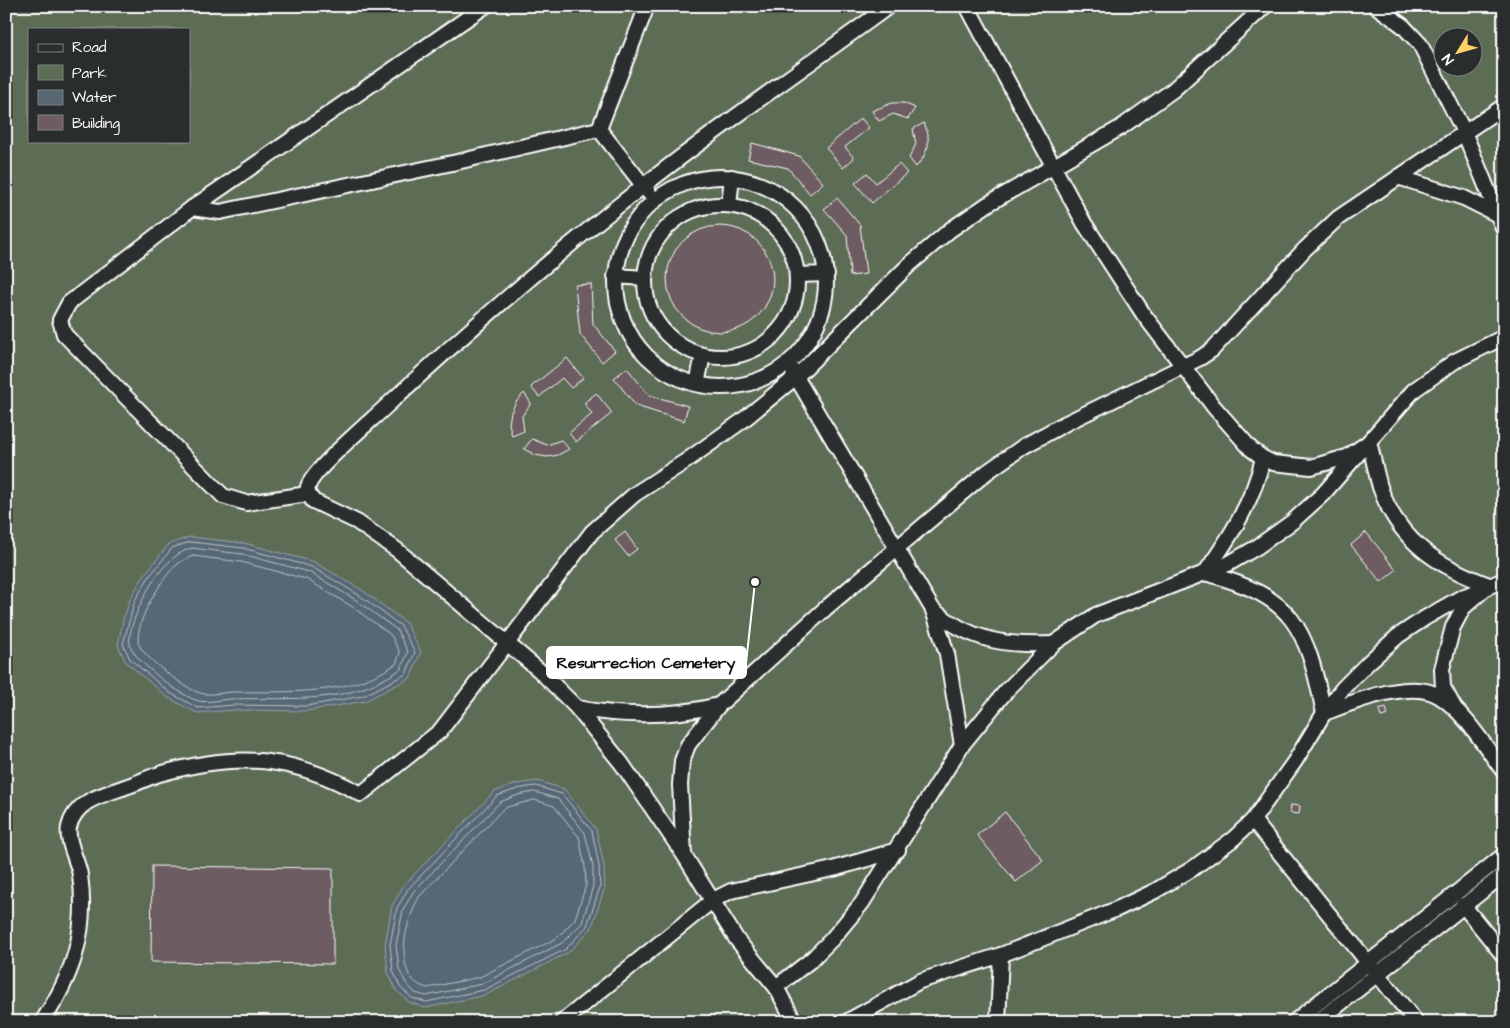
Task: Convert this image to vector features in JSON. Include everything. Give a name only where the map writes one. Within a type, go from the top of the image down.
[{"type":"lane","points":[[308,494],[246,504],[223,496],[64,334],[60,320],[69,303],[192,208],[485,6]]},
{"type":"lane","points":[[599,128],[647,6]]},
{"type":"lane","points":[[793,1021],[776,987],[737,940],[684,855],[622,764],[577,708],[508,643],[397,550],[357,522],[313,501],[308,494],[308,487],[313,478],[446,351],[533,275],[643,186],[890,6]]},
{"type":"lane","points":[[967,6],[1084,223],[1144,314],[1214,407],[1263,458],[1273,463],[1311,468],[1347,457],[1369,442]]},
{"type":"lane","points":[[42,1022],[58,998],[70,972],[80,940],[82,907],[80,874],[69,829],[74,814],[83,804],[99,796],[162,773],[208,762],[250,760],[291,764],[329,776],[361,794],[440,731],[592,532],[615,509],[742,421],[797,376],[909,265],[950,230],[988,204],[1053,165],[1120,128],[1173,90],[1264,6]]},
{"type":"lane","points":[[1376,6],[1403,26],[1420,44],[1464,132],[1504,230]]},
{"type":"lane","points":[[684,855],[680,785],[682,762],[688,744],[720,705],[826,608],[987,472],[1024,446],[1212,350],[1305,249],[1338,218],[1504,106]]},
{"type":"lane","points":[[192,208],[220,212],[457,162],[599,128]]},
{"type":"lane","points":[[599,128],[654,200]]},
{"type":"lane","points":[[729,205],[732,177]]},
{"type":"lane","points":[[732,177],[751,180],[774,190],[795,206],[822,249],[827,274],[825,300],[818,324],[805,347],[787,365],[768,377],[748,384],[726,388],[683,380],[663,370],[646,356],[632,339],[622,320],[618,305],[615,276],[618,254],[626,234],[638,215],[654,200],[676,186],[700,178],[732,177]]},
{"type":"lane","points":[[1398,177],[1464,198],[1496,214]]},
{"type":"lane","points":[[729,205],[754,212],[775,227],[790,248],[798,275],[796,298],[783,327],[770,341],[749,353],[738,356],[714,358],[681,346],[663,331],[650,309],[646,297],[645,278],[648,258],[653,246],[669,225],[679,217],[697,209],[729,205]]},
{"type":"lane","points":[[798,275],[827,274]]},
{"type":"lane","points":[[615,276],[645,278]]},
{"type":"lane","points":[[776,987],[811,960],[832,939],[862,903],[898,850],[962,745],[1006,691],[1053,644],[1096,615],[1228,564],[1258,547],[1292,522],[1323,494],[1408,396],[1427,380],[1476,349],[1504,338]]},
{"type":"lane","points":[[697,384],[702,355]]},
{"type":"lane","points":[[787,365],[797,376],[933,610],[947,654],[962,745]]},
{"type":"lane","points":[[1369,442],[1380,488],[1405,532],[1421,550],[1439,563],[1460,574],[1489,585]]},
{"type":"lane","points":[[1205,573],[1242,516],[1259,476],[1263,458]]},
{"type":"lane","points":[[1205,573],[1257,590],[1275,602],[1293,621],[1306,643],[1324,714]]},
{"type":"lane","points":[[846,1022],[920,981],[1001,956],[1117,909],[1155,891],[1192,869],[1233,839],[1253,820],[1343,688],[1398,636],[1460,598],[1504,580]]},
{"type":"lane","points":[[1489,585],[1463,608],[1453,627],[1442,670],[1443,687],[1454,707],[1504,772]]},
{"type":"lane","points":[[933,610],[952,625],[970,634],[989,640],[1009,644],[1053,644]]},
{"type":"lane","points":[[1324,714],[1372,697],[1409,691],[1424,691],[1438,695],[1454,707]]},
{"type":"lane","points":[[577,708],[629,716],[688,713],[720,705]]},
{"type":"lane","points":[[1253,820],[1416,1022]]},
{"type":"lane","points":[[562,1022],[712,900],[731,891],[834,869],[898,850]]},
{"type":"lane","points":[[1317,1022],[1373,968],[1504,855]]},
{"type":"lane","points":[[1294,1022],[1464,905],[1504,874]]},
{"type":"lane","points":[[1464,905],[1504,956]]},
{"type":"lane","points":[[998,1022],[1001,956]]},
{"type":"green space","points":[[6,6],[1504,6],[1504,1022],[6,1022]]},
{"type":"water","points":[[190,537],[244,543],[314,562],[362,590],[406,623],[421,652],[410,678],[365,701],[306,711],[234,710],[197,713],[167,697],[126,662],[118,645],[123,620],[131,597],[145,574],[169,544]]},
{"type":"water","points":[[537,781],[564,789],[596,829],[604,866],[605,887],[591,929],[569,952],[486,995],[425,1008],[409,1002],[396,990],[388,972],[385,945],[392,906],[404,885],[494,792],[516,784]]},
{"type":"building","points":[[892,103],[904,103],[915,108],[908,119],[893,114],[879,121],[872,111]]},
{"type":"building","points":[[861,118],[869,128],[845,147],[854,158],[843,168],[826,148]]},
{"type":"building","points":[[924,123],[928,134],[928,146],[923,158],[916,167],[909,158],[916,144],[913,129]]},
{"type":"building","points":[[752,143],[799,156],[823,183],[810,194],[788,168],[748,159]]},
{"type":"building","points":[[899,164],[907,173],[872,203],[855,183],[867,173],[876,183]]},
{"type":"building","points":[[837,198],[860,225],[866,274],[850,276],[847,235],[824,209]]},
{"type":"building","points":[[720,226],[740,230],[757,242],[769,259],[773,279],[769,299],[757,316],[740,328],[720,332],[700,328],[683,316],[671,299],[667,279],[671,259],[683,242],[700,230]]},
{"type":"building","points":[[591,284],[593,324],[615,351],[602,362],[580,334],[575,285]]},
{"type":"building","points":[[567,358],[583,378],[571,388],[562,378],[539,397],[531,387]]},
{"type":"building","points":[[627,368],[649,395],[688,406],[684,421],[636,406],[614,378]]},
{"type":"building","points":[[524,393],[531,403],[522,416],[524,431],[512,436],[509,424],[511,412],[516,402]]},
{"type":"building","points":[[596,393],[612,413],[576,442],[569,433],[592,414],[584,403]]},
{"type":"building","points":[[532,439],[547,445],[561,440],[569,449],[558,455],[547,457],[535,455],[524,449]]},
{"type":"building","points":[[625,532],[637,549],[628,556],[615,540]]},
{"type":"building","points":[[1366,532],[1396,570],[1381,582],[1351,545]]},
{"type":"building","points":[[1386,708],[1388,715],[1381,717],[1379,710]]},
{"type":"building","points":[[1291,805],[1300,806],[1299,814],[1290,813]]},
{"type":"building","points":[[1005,812],[1043,860],[1016,882],[977,835]]},
{"type":"building","points":[[152,866],[333,868],[333,964],[151,962]]},
{"type":"place","name":"Resurrection Cemetery","points":[[755,582]]}]
